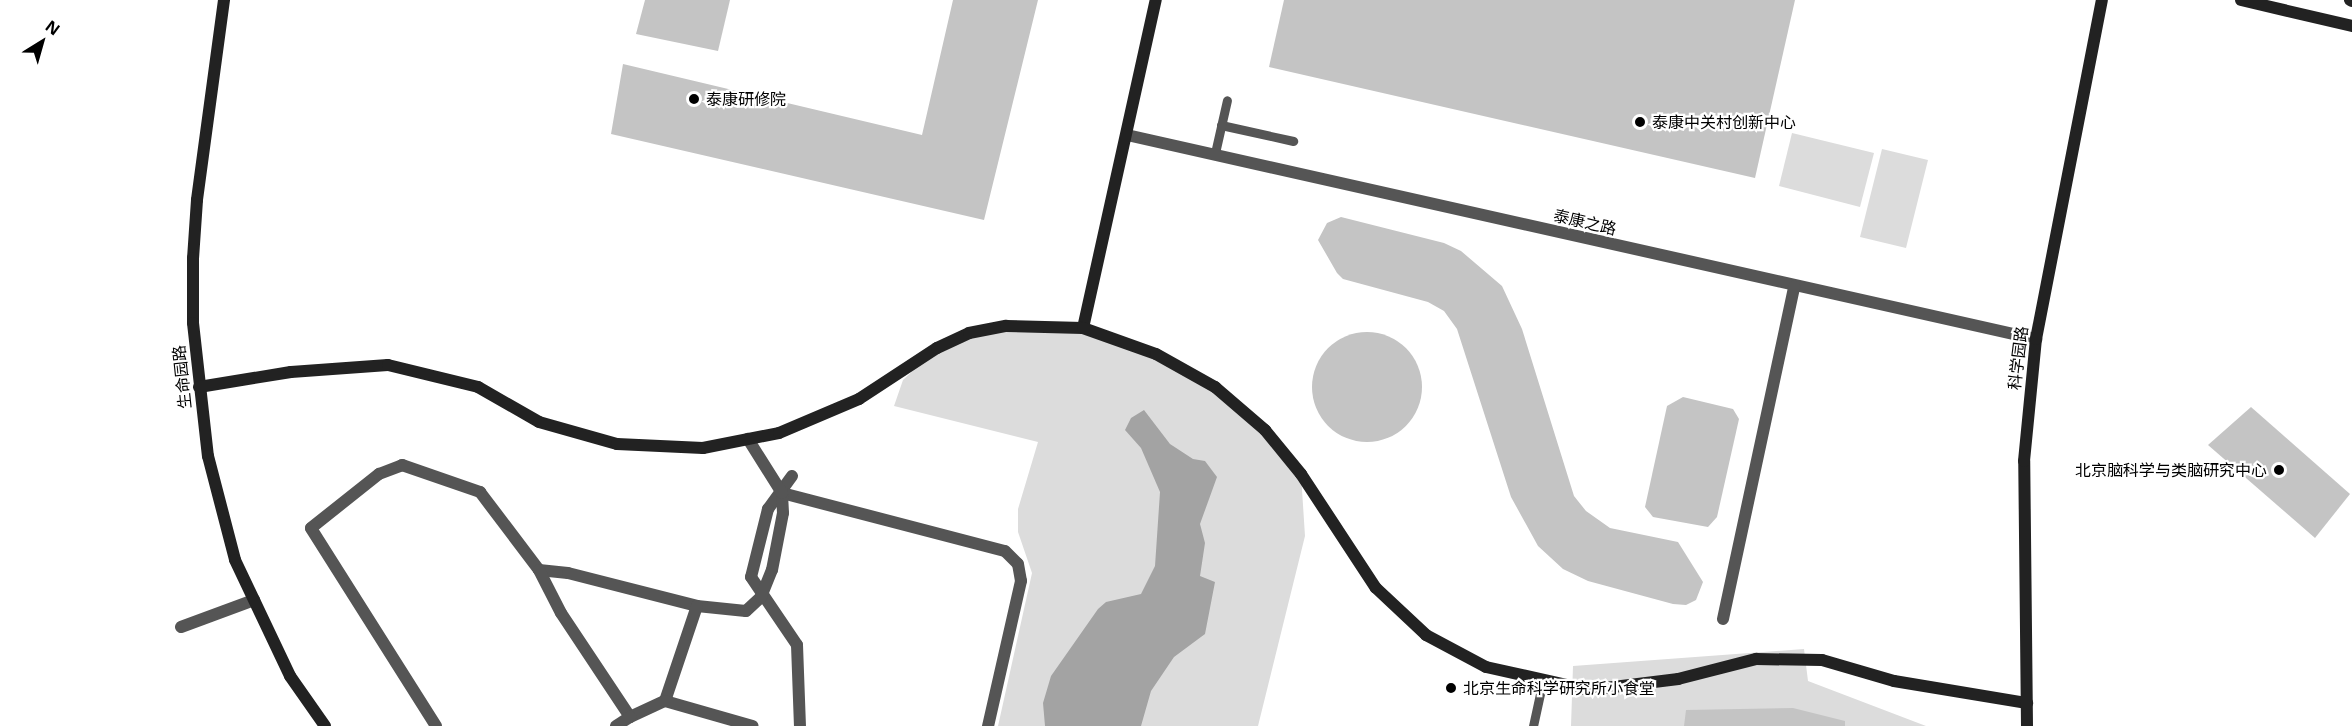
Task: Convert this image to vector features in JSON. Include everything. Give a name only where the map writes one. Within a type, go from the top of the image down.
[{"type":"street","name":"生命园路","points":[[224,0],[196,223],[192,323],[199,387],[222,520],[254,600],[290,676],[325,726]]},
{"type":"street","points":[[1083,328],[1156,0]]},
{"type":"street","name":"科学园路","points":[[2027,726],[2024,461],[2036,339],[2102,0]]},
{"type":"street","points":[[2241,0],[2352,26]]},
{"type":"street","name":"泰康之路","points":[[1127,135],[1215,153],[1794,287],[2036,339]]},
{"type":"street","points":[[1723,619],[1794,287]]},
{"type":"street","points":[[199,387],[291,372],[388,365],[478,387],[539,422],[617,444],[703,448],[779,432],[859,399],[937,348],[969,333],[1006,326],[1083,328],[1155,354],[1215,387],[1265,430],[1301,474],[1376,588],[1426,635],[1485,668],[1589,690],[1678,679],[1756,659],[1822,660],[1894,681],[2027,703]]},
{"type":"street","points":[[539,570],[568,573],[697,606],[746,611],[761,597],[772,570],[783,513],[782,493],[748,439]]},
{"type":"street","points":[[436,726],[311,528],[379,474],[402,465],[480,492],[539,570],[561,613],[630,717]]},
{"type":"street","points":[[792,476],[782,493],[768,509],[751,577],[761,597],[797,645],[801,726]]},
{"type":"street","points":[[782,493],[1005,551],[1018,564],[1022,581],[988,726]]},
{"type":"street","points":[[181,627],[254,600]]},
{"type":"street","points":[[665,701],[697,606]]},
{"type":"street","points":[[616,726],[665,701],[753,726]]},
{"type":"lane","points":[[1215,153],[1227,100]]},
{"type":"lane","points":[[1221,125],[1293,141]]},
{"type":"lane","points":[[1533,726],[1543,680]]},
{"type":"shaded area","points":[[1792,133],[1874,153],[1860,207],[1779,186]]},
{"type":"shaded area","points":[[1882,149],[1928,160],[1906,248],[1860,237]]},
{"type":"shaded area","points":[[1083,328],[1215,387],[1301,474],[1305,536],[1258,726],[998,726],[1032,573],[1018,532],[1018,509],[1038,442],[894,406],[903,380],[937,348],[969,333]]},
{"type":"shaded area","points":[[1144,410],[1170,444],[1193,459],[1205,461],[1217,477],[1200,524],[1205,543],[1200,576],[1215,582],[1205,634],[1174,657],[1151,691],[1141,726],[1045,726],[1043,703],[1051,676],[1098,609],[1106,602],[1141,594],[1155,566],[1160,492],[1141,448],[1125,430],[1131,418]]},
{"type":"shaded area","points":[[1804,649],[1808,681],[1926,726],[1571,726],[1573,666]]},
{"type":"building","name":"泰康研修院","points":[[645,0],[730,0],[718,51],[636,34]]},
{"type":"building","name":"泰康研修院","points":[[953,0],[1038,0],[984,220],[611,134],[623,64],[922,135]]},
{"type":"building","name":"泰康中关村创新中心","points":[[1284,0],[1795,0],[1755,178],[1269,67]]},
{"type":"building","points":[[1341,217],[1444,243],[1461,251],[1502,286],[1522,329],[1574,496],[1586,511],[1610,528],[1678,542],[1703,582],[1696,600],[1686,605],[1673,604],[1588,581],[1563,569],[1538,546],[1511,497],[1457,329],[1444,311],[1428,302],[1343,279],[1337,273],[1318,240],[1327,223]]},
{"type":"building","points":[[1367,332],[1388,336],[1406,348],[1418,366],[1422,387],[1418,408],[1406,426],[1388,438],[1367,442],[1346,438],[1328,426],[1316,408],[1312,387],[1316,366],[1328,348],[1346,336]]},
{"type":"building","points":[[1683,397],[1733,409],[1739,419],[1717,517],[1708,527],[1653,517],[1645,507],[1667,406]]},
{"type":"building","name":"北京脑科学与类脑研究中心","points":[[2251,407],[2350,494],[2315,538],[2208,445]]},
{"type":"building","points":[[1793,708],[1845,721],[1845,726],[1684,726],[1686,710]]},
{"type":"place","name":"泰康研修院","points":[[694,99]]},
{"type":"place","name":"泰康中关村创新中心","points":[[1640,122]]},
{"type":"place","name":"北京脑科学与类脑研究中心","points":[[2279,470]]},
{"type":"place","name":"北京生命科学研究所小食堂","points":[[1451,688]]}]
